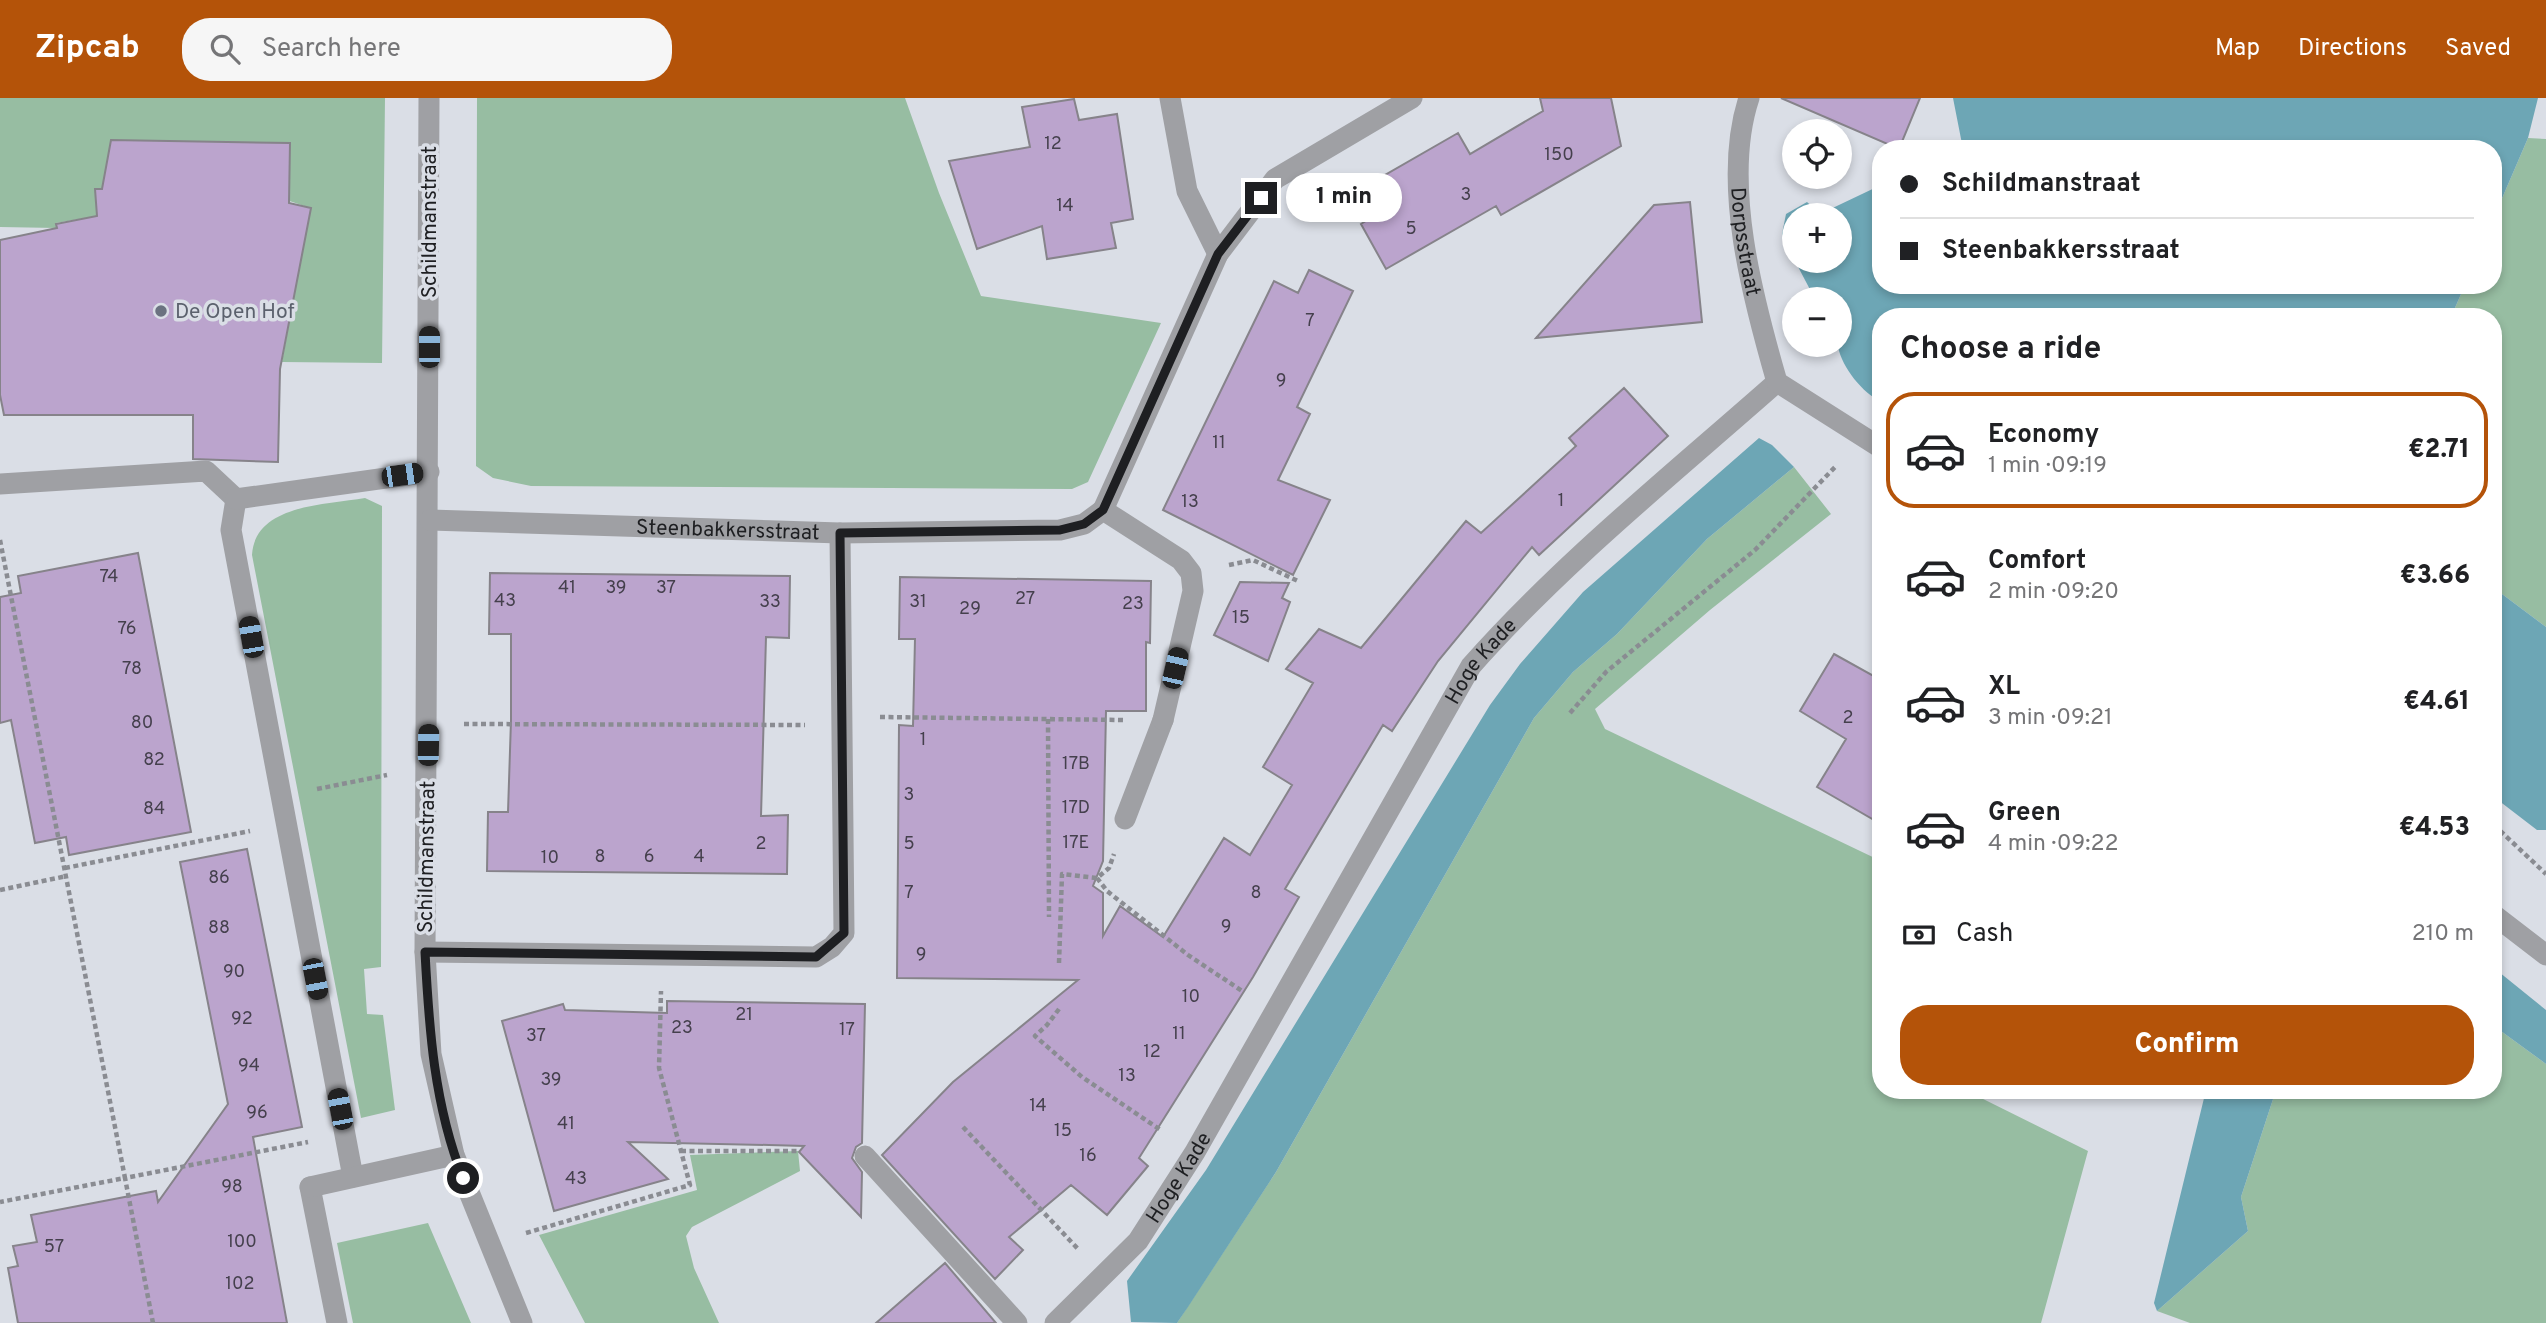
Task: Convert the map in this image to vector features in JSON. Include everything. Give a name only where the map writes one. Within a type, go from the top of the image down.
[{"type":"street","name":"Schildmanstraat","points":[[429,98],[430,520],[425,952],[431,1054],[454,1155],[522,1323]]},
{"type":"street","points":[[1170,98],[1187,191],[1218,254]]},
{"type":"street","points":[[1125,820],[1163,720],[1193,590],[1191,573],[1181,560],[1103,510],[1218,254],[1275,179],[1412,98]]},
{"type":"street","name":"Dorpsstraat","points":[[1749,98],[1739,152],[1744,238],[1752,298],[1777,382]]},
{"type":"street","points":[[1777,382],[1872,441]]},
{"type":"street","name":"Hoge Kade","points":[[1055,1323],[1138,1241],[1195,1152],[1471,666],[1509,623],[1777,382]]},
{"type":"street","points":[[0,484],[206,471],[236,499]]},
{"type":"street","points":[[236,499],[429,472]]},
{"type":"street","points":[[236,499],[231,530],[353,1177]]},
{"type":"street","name":"Steenbakkersstraat","points":[[430,520],[840,533],[1060,530],[1084,524],[1103,510]]},
{"type":"street","points":[[425,952],[816,957],[844,933],[840,533]]},
{"type":"street","points":[[2502,921],[2546,955]]},
{"type":"street","points":[[337,1323],[310,1187],[454,1155]]},
{"type":"street","points":[[865,1156],[1017,1323]]},
{"type":"path","points":[[1570,713],[1606,672],[1755,550],[1872,443]]},
{"type":"path","points":[[0,540],[153,1323]]},
{"type":"path","points":[[1191,573],[1253,560],[1300,582]]},
{"type":"path","points":[[1048,719],[1049,917]]},
{"type":"path","points":[[428,724],[1163,720]]},
{"type":"path","points":[[281,796],[427,767]]},
{"type":"path","points":[[1097,878],[1109,868],[1125,820]]},
{"type":"path","points":[[65,868],[286,824]]},
{"type":"path","points":[[2502,833],[2546,874]]},
{"type":"path","points":[[1059,963],[1062,874],[1097,878],[1107,891],[1188,955],[1276,1013]]},
{"type":"path","points":[[0,890],[67,876]]},
{"type":"path","points":[[489,1244],[690,1185],[659,1068],[662,955]]},
{"type":"path","points":[[1059,1009],[1048,1026],[1035,1036],[1120,1105],[1195,1152]]},
{"type":"path","points":[[963,1127],[1102,1276]]},
{"type":"path","points":[[0,1202],[345,1135]]},
{"type":"path","points":[[681,1151],[798,1151]]},
{"type":"green space","points":[[0,98],[385,98],[382,363],[282,362],[310,208],[112,140],[102,189],[95,190],[97,216],[56,223],[57,228],[0,227]]},
{"type":"green space","points":[[477,98],[905,98],[939,193],[981,296],[1161,323],[1088,482],[1072,489],[531,486],[493,478],[476,466]]},
{"type":"green space","points":[[2528,138],[2546,139],[2546,627],[2502,594],[2502,308],[2455,308],[2461,294],[2502,294],[2502,198]]},
{"type":"green space","points":[[1794,467],[1831,514],[1710,610],[1595,709],[1605,729],[1872,857],[1872,1099],[1983,1099],[2088,1151],[2041,1323],[1177,1323],[1276,1172],[1534,718],[1573,672],[1617,634],[1707,539]]},
{"type":"green space","points":[[365,498],[382,506],[381,967],[364,969],[367,1014],[383,1015],[395,1110],[361,1118],[252,555],[256,538],[265,526],[279,516],[313,506]]},
{"type":"green space","points":[[2502,1032],[2546,1064],[2546,1323],[2190,1323],[2157,1311],[2248,1231],[2241,1197],[2273,1099],[2502,1099]]},
{"type":"green space","points":[[798,1151],[800,1171],[692,1227],[686,1236],[694,1268],[719,1323],[585,1323],[539,1235],[697,1190],[690,1155]]},
{"type":"green space","points":[[428,1223],[471,1323],[353,1323],[337,1243]]},
{"type":"water","points":[[1953,98],[2538,98],[2528,138],[2502,198],[2502,140],[1961,140]]},
{"type":"water","points":[[1872,189],[1872,294],[2461,294],[2455,308],[1872,308],[1872,396],[1861,386],[1841,357],[1852,357],[1852,287],[1809,287],[1801,273],[1852,273],[1852,203],[1843,203]]},
{"type":"water","points":[[1759,438],[1772,445],[1794,467],[1707,539],[1617,634],[1573,672],[1534,718],[1276,1172],[1188,1307],[1177,1323],[1131,1322],[1127,1281],[1206,1170],[1490,705],[1520,664],[1583,592]]},
{"type":"water","points":[[2502,594],[2546,627],[2546,830],[2537,830],[2502,803]]},
{"type":"water","points":[[2502,974],[2546,1010],[2546,1064],[2502,1032]]},
{"type":"water","points":[[2204,1099],[2273,1099],[2241,1197],[2248,1231],[2157,1311],[2154,1303]]},
{"type":"building","points":[[1540,98],[1611,98],[1621,146],[1501,215],[1496,206],[1386,269],[1361,224],[1380,212],[1366,186],[1458,133],[1470,154],[1543,111]]},
{"type":"building","points":[[1781,98],[1920,98],[1903,140],[1878,140],[1852,129],[1852,119],[1830,119]]},
{"type":"building","points":[[1074,99],[1079,120],[1117,114],[1133,219],[1111,223],[1116,248],[1047,259],[1042,226],[977,249],[949,161],[1030,147],[1022,107]]},
{"type":"building","points":[[111,140],[290,143],[289,203],[311,208],[280,369],[278,462],[193,459],[193,415],[4,415],[0,395],[0,240],[97,216],[95,189],[102,189]]},
{"type":"building","points":[[1690,202],[1702,322],[1536,338],[1654,205]]},
{"type":"building","points":[[1309,270],[1353,291],[1297,407],[1310,414],[1278,480],[1330,500],[1293,575],[1163,510],[1274,281],[1298,293]]},
{"type":"building","points":[[1624,388],[1668,436],[1539,555],[1532,547],[1438,661],[1392,731],[1383,725],[1285,889],[1299,897],[1253,977],[1139,1158],[1148,1166],[1107,1215],[1071,1185],[1009,1237],[1023,1250],[995,1279],[882,1155],[953,1082],[1078,980],[897,978],[899,725],[913,726],[915,639],[899,639],[900,577],[1151,581],[1150,643],[1146,642],[1146,711],[1106,711],[1103,861],[1093,886],[1103,893],[1103,936],[1120,906],[1163,937],[1224,838],[1250,855],[1292,785],[1263,767],[1313,683],[1286,669],[1319,629],[1361,648],[1466,521],[1481,533],[1576,446],[1569,438]]},
{"type":"building","points":[[138,553],[191,832],[69,855],[66,837],[35,843],[11,720],[0,723],[0,597],[21,593],[18,576]]},
{"type":"building","points":[[490,573],[790,576],[789,638],[766,637],[761,816],[788,815],[787,874],[487,871],[488,812],[508,812],[511,720],[511,634],[489,634]]},
{"type":"building","points":[[1240,582],[1289,583],[1282,598],[1290,602],[1268,661],[1214,635]]},
{"type":"building","points":[[1834,654],[1872,675],[1872,819],[1817,787],[1846,739],[1800,711]]},
{"type":"building","points":[[247,849],[302,1127],[253,1137],[287,1323],[18,1323],[8,1268],[18,1266],[13,1246],[37,1242],[31,1215],[156,1191],[158,1202],[228,1104],[180,862]]},
{"type":"building","points":[[667,1001],[865,1004],[862,1143],[856,1147],[852,1158],[862,1172],[861,1217],[799,1152],[804,1146],[628,1142],[668,1179],[554,1211],[502,1021],[563,1004],[565,1010],[667,1013]]},
{"type":"building","points":[[945,1263],[996,1323],[876,1323]]},
{"type":"place","name":"De Open Hof","points":[[161,311]]},
{"type":"route","points":[[463,1178],[454,1155],[431,1054],[425,952],[816,957],[832,947],[844,933],[840,533],[1060,530],[1084,524],[1103,510],[1218,254],[1261,198]]}]
